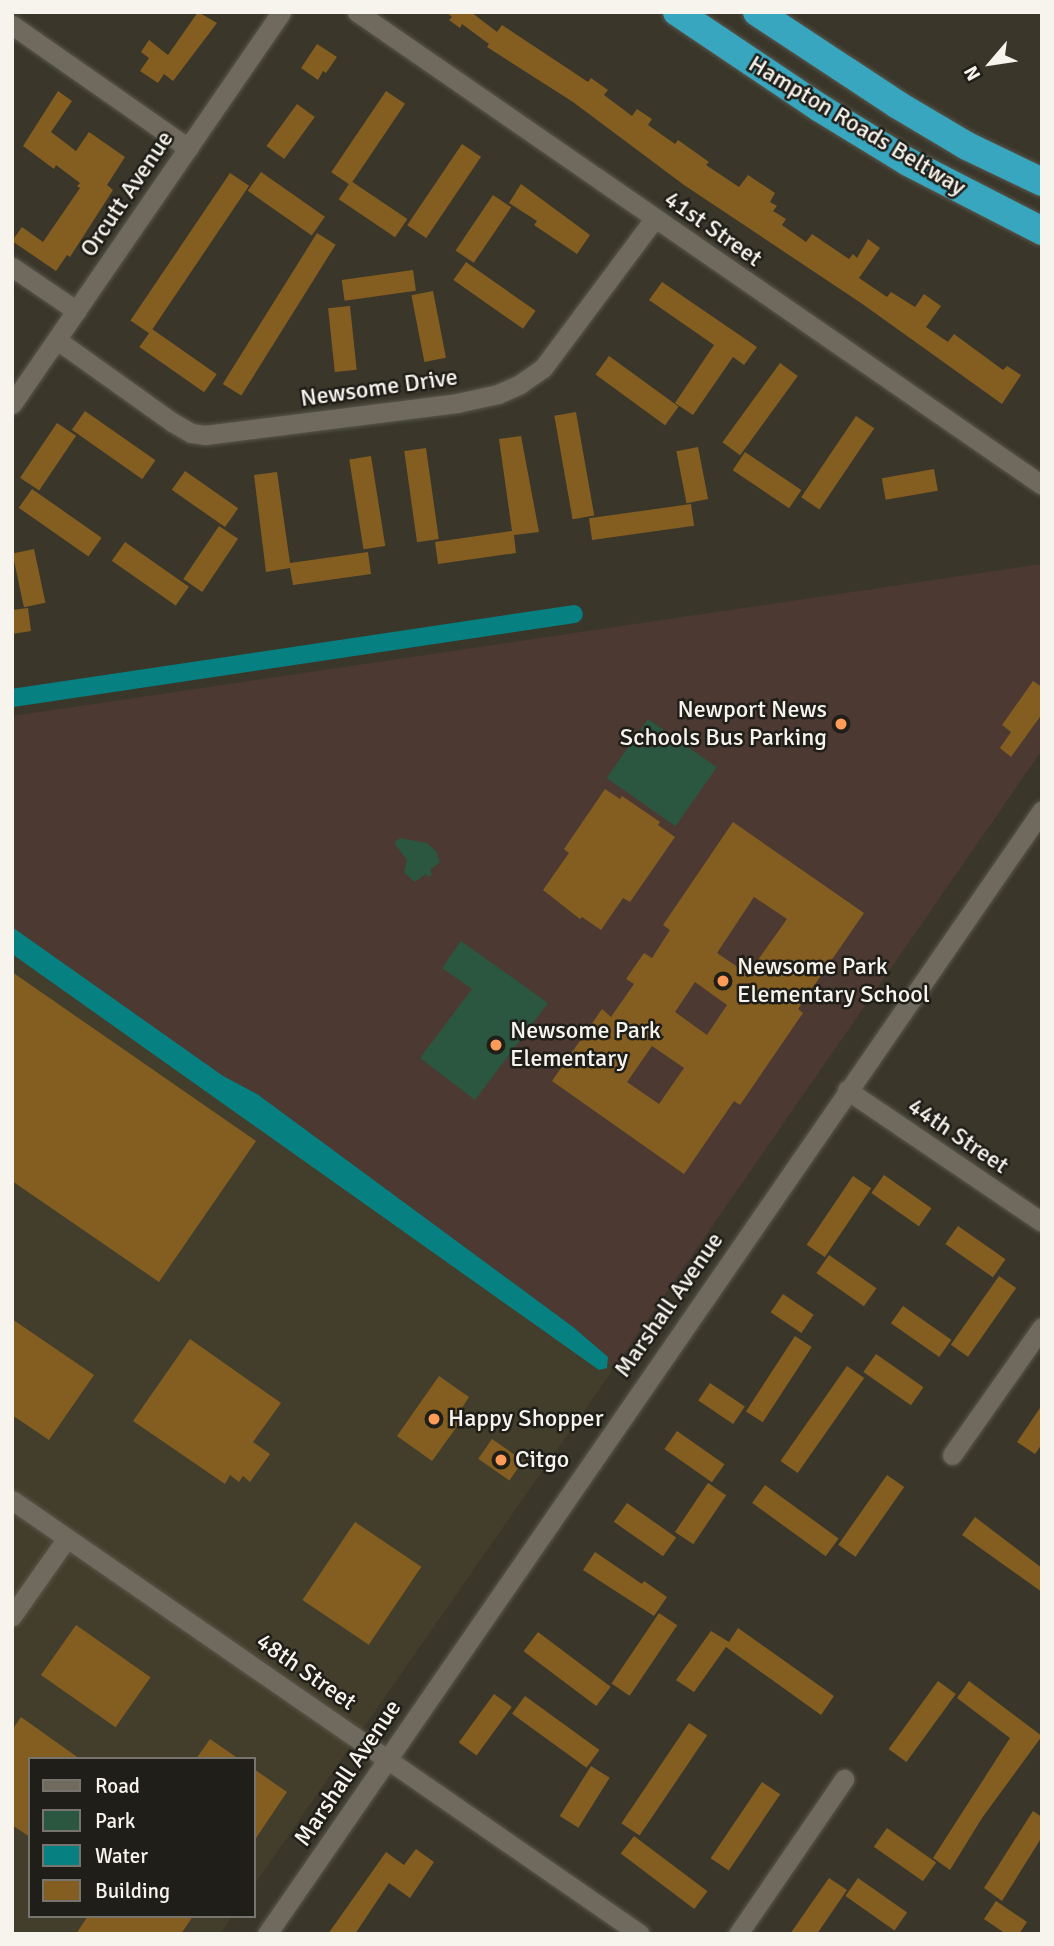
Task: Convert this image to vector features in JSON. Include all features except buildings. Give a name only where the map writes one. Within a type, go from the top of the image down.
[{"type":"highway","name":"Hampton Roads Beltway","points":[[677,12],[820,108],[908,162],[1042,231]]},
{"type":"highway","name":"Hampton Roads Beltway","points":[[757,12],[898,105],[967,146],[1042,183]]},
{"type":"street","name":"Orcutt Avenue","points":[[12,404],[281,12]]},
{"type":"street","name":"41st Street","points":[[357,12],[1042,485]]},
{"type":"street","points":[[12,24],[188,148]]},
{"type":"street","name":"Newsome Drive","points":[[57,340],[191,433],[205,435],[457,403],[498,394],[520,384],[543,368],[655,218]]},
{"type":"street","points":[[12,267],[77,311]]},
{"type":"street","name":"Marshall Avenue","points":[[267,1934],[1042,810]]},
{"type":"street","name":"44th Street","points":[[847,1090],[1042,1222]]},
{"type":"street","points":[[952,1455],[1042,1327]]},
{"type":"street","name":"48th Street","points":[[12,1500],[640,1934]]},
{"type":"street","points":[[12,1616],[67,1538]]},
{"type":"street","points":[[738,1934],[844,1779]]},
{"type":"shaded area","name":"Newsome Park Elementary","points":[[1042,564],[1042,750],[614,1368],[298,1142],[12,947],[12,716]]},
{"type":"shaded area","points":[[12,947],[298,1142],[614,1368],[256,1882],[256,1757],[28,1757],[28,1918],[231,1918],[220,1934],[12,1934]]},
{"type":"green space","points":[[648,719],[717,767],[676,826],[607,778]]},
{"type":"green space","points":[[400,838],[427,843],[436,851],[440,862],[430,870],[432,874],[429,877],[426,874],[415,882],[404,873],[407,860],[394,843]]},
{"type":"green space","points":[[461,941],[548,1003],[475,1100],[420,1058],[472,989],[442,968]]},
{"type":"water","points":[[12,927],[223,1076],[257,1094],[573,1327],[608,1357],[607,1368],[599,1370],[12,954]]},
{"type":"waterway","points":[[12,698],[574,614]]},
{"type":"place","name":"Newport News Schools Bus Parking","points":[[841,724]]},
{"type":"place","name":"Newsome Park Elementary School","points":[[723,981]]},
{"type":"place","name":"Newsome Park Elementary","points":[[496,1045]]},
{"type":"place","name":"Happy Shopper","points":[[434,1419]]},
{"type":"place","name":"Citgo","points":[[501,1460]]}]
